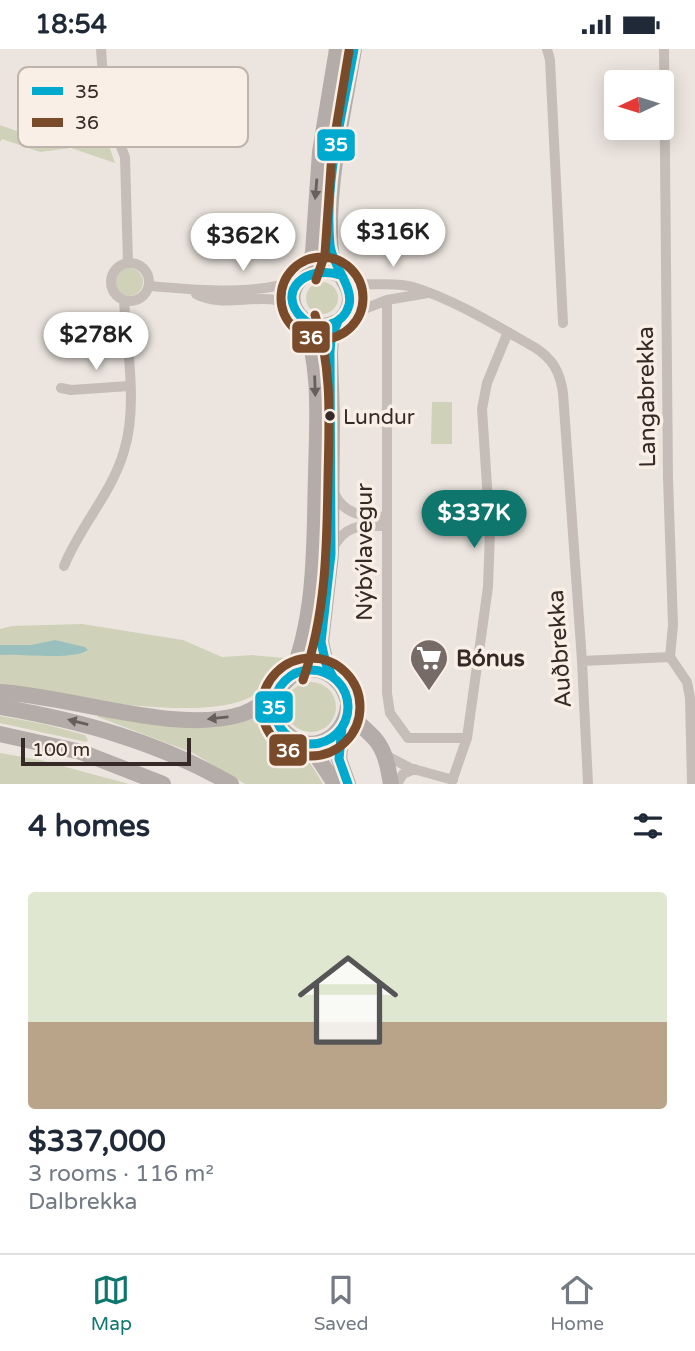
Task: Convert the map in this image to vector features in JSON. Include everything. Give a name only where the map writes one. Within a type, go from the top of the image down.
[{"type":"main road","points":[[292,676],[304,637],[314,550],[316,451],[311,346],[293,296],[310,264],[313,251],[318,173],[337,49]]},
{"type":"main road","points":[[298,312],[320,326],[340,320],[349,306],[350,297],[333,260],[330,217],[354,49]]},
{"type":"main road","points":[[302,277],[322,269],[342,278]]},
{"type":"main road","name":"Nýbýlavegur","points":[[333,677],[326,664],[321,642],[331,554],[330,352],[331,339],[340,320]]},
{"type":"main road","points":[[0,692],[147,715],[205,719],[228,717],[251,710],[292,676],[303,671],[316,670],[333,677],[344,689],[348,705],[357,720],[376,740],[385,755],[391,784]]},
{"type":"main road","points":[[278,690],[275,711],[279,725],[289,736],[302,742],[314,743],[327,740],[342,727]]},
{"type":"main road","points":[[348,705],[342,727],[339,759],[348,784]]},
{"type":"main road","points":[[0,707],[58,717],[113,732],[196,765],[231,784]]},
{"type":"main road","points":[[0,734],[81,752],[163,784]]},
{"type":"main road","points":[[302,742],[318,758],[335,784]]},
{"type":"street","points":[[102,49],[103,67]]},
{"type":"street","points":[[547,49],[550,60],[563,323]]},
{"type":"street","name":"Langabrekka","points":[[664,49],[667,411],[673,625],[670,657]]},
{"type":"street","points":[[121,147],[125,157],[128,263]]},
{"type":"street","points":[[134,263],[144,269],[149,286],[137,300],[124,301],[114,294],[111,277],[117,267],[134,263]]},
{"type":"street","points":[[149,286],[190,291],[262,287],[302,277]]},
{"type":"street","name":"Auðbrekka","points":[[342,278],[359,285],[405,285],[428,293],[545,353],[558,371],[561,381],[582,661],[588,784]]},
{"type":"street","points":[[190,291],[201,297],[218,300],[280,300],[298,312]]},
{"type":"street","points":[[340,320],[387,300],[428,293]]},
{"type":"street","name":"Nýbýlavegur","points":[[387,300],[387,693],[390,713],[408,738],[467,738]]},
{"type":"street","points":[[64,566],[125,451],[130,422],[124,301]]},
{"type":"street","points":[[385,755],[452,782],[467,738],[490,561],[482,409],[487,383],[508,332]]},
{"type":"street","points":[[61,388],[71,390],[129,386]]},
{"type":"street","points":[[332,489],[338,501],[349,511],[387,521]]},
{"type":"street","points":[[331,554],[346,531],[387,521]]},
{"type":"street","points":[[582,661],[670,657],[687,682],[690,698],[692,784]]},
{"type":"street","points":[[397,784],[403,774],[415,769]]},
{"type":"green space","points":[[0,125],[18,132],[18,144],[2,139],[0,142]]},
{"type":"green space","points":[[25,147],[109,147],[115,163],[71,148],[40,152]]},
{"type":"green space","points":[[129,268],[139,272],[143,282],[139,292],[129,296],[119,292],[115,282],[119,272]]},
{"type":"green space","points":[[322,282],[333,287],[338,298],[333,309],[322,314],[311,309],[306,298],[311,287]]},
{"type":"green space","points":[[432,402],[452,402],[452,444],[431,444]]},
{"type":"green space","points":[[82,624],[183,640],[222,657],[252,655],[284,658],[268,683],[254,695],[232,704],[203,708],[131,705],[0,687],[0,629],[12,626]]},
{"type":"green space","points":[[311,682],[329,689],[336,707],[329,725],[311,732],[293,725],[286,707],[293,689]]},
{"type":"green space","points":[[266,712],[273,730],[307,760],[323,784],[245,784],[193,753],[98,717],[98,713],[206,726],[248,720]]},
{"type":"green space","points":[[0,716],[85,735],[88,740],[86,742],[0,723]]},
{"type":"green space","points":[[0,753],[40,760],[129,784],[0,784]]},
{"type":"water","points":[[55,640],[88,650],[59,656],[0,655],[0,645],[31,645]]},
{"type":"transit line","name":"35","points":[[340,275],[316,273],[298,282],[292,298],[295,308],[308,323],[322,326],[336,322],[342,318],[349,305],[346,283],[330,245],[329,221],[332,171],[354,49]]},
{"type":"transit line","name":"36","points":[[316,280],[325,254],[332,153],[349,51]]},
{"type":"transit line","name":"36","points":[[322,257],[338,260],[351,269],[360,282],[363,298],[360,314],[351,327],[338,336],[322,339],[306,336],[293,327],[284,314],[281,298],[284,282],[293,269],[306,260],[322,257]]},
{"type":"transit line","name":"36","points":[[303,680],[311,656],[321,606],[327,530],[329,396],[325,356],[315,315]]},
{"type":"transit line","name":"35","points":[[333,677],[326,664],[321,642],[331,554],[330,352],[331,339],[338,321]]},
{"type":"transit line","name":"36","points":[[311,658],[330,662],[346,672],[356,688],[360,707],[356,726],[346,742],[330,752],[311,756],[292,752],[276,742],[266,726],[262,707],[266,688],[276,672],[292,662],[311,658]]},
{"type":"transit line","name":"35","points":[[311,670],[325,673],[337,681],[345,693],[348,707],[345,721],[337,733],[325,741],[311,744],[297,741],[285,733],[277,721],[274,707],[277,693],[285,681],[297,673],[311,670]]},
{"type":"transit line","name":"35","points":[[342,727],[339,759],[348,784]]},
{"type":"place","name":"Lundur","points":[[330,416]]},
{"type":"place","name":"Bónus","points":[[429,692]]}]
